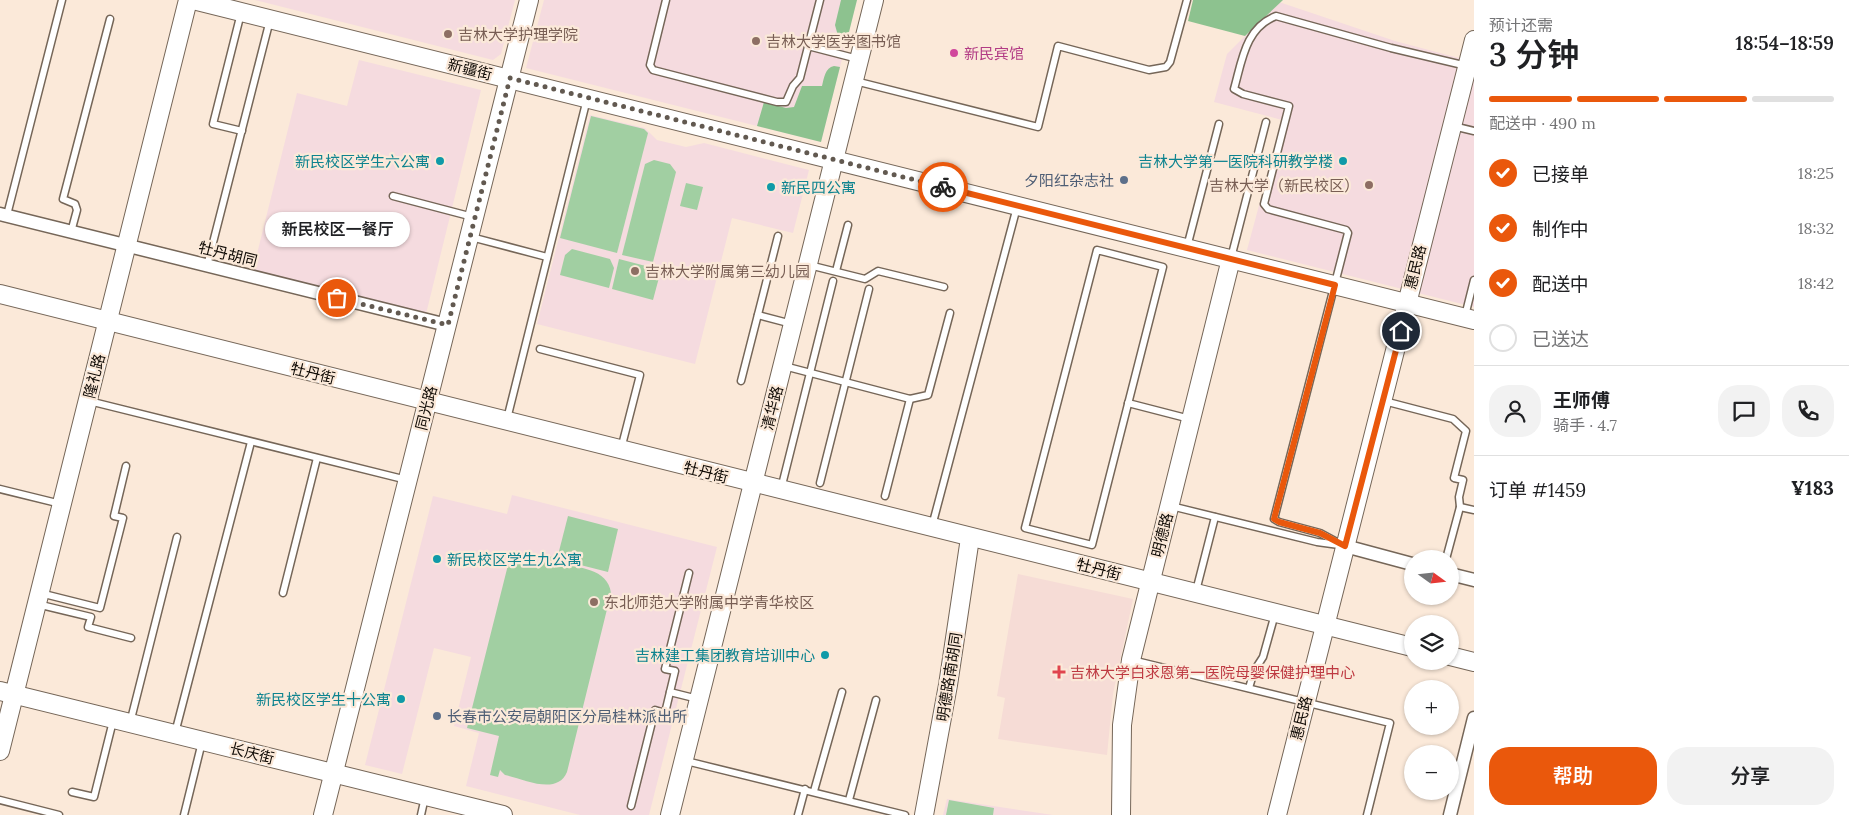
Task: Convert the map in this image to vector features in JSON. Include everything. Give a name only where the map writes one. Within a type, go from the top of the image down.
[{"type":"street","name":"隆礼路","points":[[0,752],[7,693],[38,598],[188,0]]},
{"type":"street","name":"新疆街","points":[[193,0],[1469,319]]},
{"type":"street","name":"同光路","points":[[323,815],[529,0]]},
{"type":"street","name":"清华路","points":[[670,815],[874,0]]},
{"type":"street","name":"惠民路","points":[[1277,815],[1474,40]]},
{"type":"street","name":"牡丹胡同","points":[[3,215],[448,325]]},
{"type":"street","name":"明德路","points":[[1122,815],[1121,738],[1131,660],[1231,259]]},
{"type":"street","name":"牡丹街","points":[[0,294],[781,491],[1404,645]]},
{"type":"street","name":"明德路南胡同","points":[[924,815],[948,686],[970,538]]},
{"type":"street","points":[[1345,546],[1404,562]]},
{"type":"street","points":[[1459,576],[1474,580]]},
{"type":"street","points":[[1459,658],[1474,662]]},
{"type":"street","name":"长庆街","points":[[7,693],[497,814]]},
{"type":"street","points":[[1450,815],[1474,718]]},
{"type":"lane","points":[[3,215],[62,0]]},
{"type":"lane","points":[[666,0],[650,65],[653,70],[777,102],[786,102],[793,86],[800,78],[820,0]]},
{"type":"lane","points":[[854,81],[1038,127],[1058,46],[1148,70],[1166,67],[1170,62],[1186,0]]},
{"type":"lane","points":[[241,12],[213,124],[242,131]]},
{"type":"lane","points":[[1345,546],[1320,533],[1274,519],[1348,233],[1346,230],[1268,209],[1264,204],[1290,106],[1243,94],[1234,89],[1247,40],[1268,19],[1276,16],[1286,17],[1391,48],[1467,66]]},
{"type":"lane","points":[[72,232],[77,210],[75,204],[63,199],[110,19]]},
{"type":"lane","points":[[207,266],[270,19]]},
{"type":"lane","points":[[808,46],[859,59]]},
{"type":"lane","points":[[506,421],[587,98]]},
{"type":"lane","points":[[1231,259],[1266,122]]},
{"type":"lane","points":[[1187,248],[1219,124]]},
{"type":"lane","points":[[1452,125],[1474,131]]},
{"type":"lane","points":[[393,196],[475,217]]},
{"type":"lane","points":[[931,528],[1018,206]]},
{"type":"lane","points":[[836,271],[848,225]]},
{"type":"lane","points":[[741,381],[778,236]]},
{"type":"lane","points":[[470,237],[548,257]]},
{"type":"lane","points":[[1096,250],[1163,267],[1128,403],[1092,545],[1025,528],[1096,250]]},
{"type":"lane","points":[[808,264],[865,279],[878,271],[944,287]]},
{"type":"lane","points":[[1469,319],[1474,280]]},
{"type":"lane","points":[[781,491],[833,281]]},
{"type":"lane","points":[[820,483],[869,289]]},
{"type":"lane","points":[[783,366],[910,399],[928,395],[950,313]]},
{"type":"lane","points":[[758,315],[793,324]]},
{"type":"lane","points":[[540,349],[640,375],[621,450]]},
{"type":"lane","points":[[885,496],[910,399]]},
{"type":"lane","points":[[1383,400],[1453,419],[1466,431],[1454,478],[1463,480],[1458,497],[1460,507],[1448,550]]},
{"type":"lane","points":[[87,401],[408,481]]},
{"type":"lane","points":[[1128,403],[1191,419]]},
{"type":"lane","points":[[175,734],[251,442]]},
{"type":"lane","points":[[283,593],[317,458]]},
{"type":"lane","points":[[38,598],[100,608],[123,518],[114,516],[126,466]]},
{"type":"lane","points":[[0,488],[62,504]]},
{"type":"lane","points":[[1169,505],[1317,542],[1345,546]]},
{"type":"lane","points":[[1460,507],[1474,510]]},
{"type":"lane","points":[[1195,593],[1215,517]]},
{"type":"lane","points":[[72,792],[94,797],[122,721],[177,537]]},
{"type":"lane","points":[[631,806],[655,710],[665,713],[675,671],[665,668],[689,573]]},
{"type":"lane","points":[[38,598],[91,618],[88,627],[131,638]]},
{"type":"lane","points":[[1249,688],[1254,671],[1263,657],[1275,613]]},
{"type":"lane","points":[[1131,660],[1390,723],[1367,815]]},
{"type":"lane","points":[[670,692],[699,699]]},
{"type":"lane","points":[[814,791],[842,692]]},
{"type":"lane","points":[[849,800],[876,700]]},
{"type":"lane","points":[[184,815],[202,741]]},
{"type":"lane","points":[[684,761],[814,791],[906,815]]},
{"type":"lane","points":[[798,815],[805,789]]},
{"type":"lane","points":[[421,815],[426,796]]},
{"type":"lane","points":[[0,800],[59,815]]},
{"type":"shaded area","name":"吉林大学护理学院","points":[[255,0],[515,0],[501,54],[493,60]]},
{"type":"shaded area","points":[[544,0],[857,0],[821,142],[526,68]]},
{"type":"shaded area","name":"吉林大学（新民校区）","points":[[1279,2],[1395,41],[1474,62],[1474,307],[1247,250],[1282,120],[1214,102],[1227,54]]},
{"type":"shaded area","points":[[359,60],[481,90],[426,314],[253,270],[297,93],[347,106]]},
{"type":"shaded area","name":"吉林大学附属第三幼儿园","points":[[590,115],[645,128],[657,140],[686,147],[704,143],[809,170],[793,233],[732,218],[695,364],[537,324]]},
{"type":"shaded area","name":"东北师范大学附属中学青华校区","points":[[512,495],[717,547],[649,815],[580,815],[466,786],[479,733],[454,726],[471,657],[434,648],[402,774],[365,765],[433,496],[507,514]]},
{"type":"shaded area","name":"吉林大学白求恩第一医院母婴保健护理中心","points":[[1018,574],[1133,599],[1113,694],[1107,755],[998,739],[1005,698],[997,696]]},
{"type":"shaded area","points":[[947,799],[1053,815],[943,815]]},
{"type":"green space","points":[[841,0],[857,0],[846,44],[840,43],[835,25]]},
{"type":"green space","points":[[1193,0],[1283,0],[1245,36],[1188,21]]},
{"type":"green space","points":[[834,66],[840,67],[821,142],[757,126],[764,102],[786,108],[794,107],[802,86],[822,86],[827,71]]},
{"type":"green space","points":[[591,116],[644,129],[648,133],[617,253],[560,238]]},
{"type":"green space","points":[[654,160],[670,164],[676,172],[653,262],[622,255],[645,164]]},
{"type":"green space","points":[[686,183],[703,187],[697,210],[680,206]]},
{"type":"green space","points":[[572,249],[610,259],[614,268],[609,288],[560,275],[565,255]]},
{"type":"green space","points":[[619,259],[661,270],[653,300],[612,289]]},
{"type":"green space","points":[[568,516],[618,529],[608,572],[557,559]]},
{"type":"green space","points":[[544,555],[552,557],[551,565],[558,563],[591,570],[604,578],[609,585],[611,593],[567,772],[562,779],[548,785],[505,775],[500,770],[498,777],[490,775],[499,736],[467,728],[510,557],[542,565]]},
{"type":"green space","points":[[949,800],[994,808],[993,815],[946,815]]},
{"type":"way so far","points":[[337,298],[448,325],[510,78],[943,187]]},
{"type":"place","name":"吉林大学护理学院","points":[[448,34]]},
{"type":"place","name":"吉林大学医学图书馆","points":[[756,41]]},
{"type":"place","name":"新民宾馆","points":[[954,53]]},
{"type":"place","name":"新民校区学生六公寓","points":[[440,161]]},
{"type":"place","name":"吉林大学第一医院科研教学楼","points":[[1343,161]]},
{"type":"place","name":"夕阳红杂志社","points":[[1124,180]]},
{"type":"place","name":"吉林大学（新民校区）","points":[[1369,185]]},
{"type":"place","name":"新民四公寓","points":[[771,187]]},
{"type":"place","name":"吉林大学附属第三幼儿园","points":[[635,271]]},
{"type":"place","name":"新民校区一餐厅","points":[[337,298]]},
{"type":"place","name":"新民校区学生九公寓","points":[[437,559]]},
{"type":"place","name":"东北师范大学附属中学青华校区","points":[[594,602]]},
{"type":"place","name":"吉林建工集团教育培训中心","points":[[825,655]]},
{"type":"place","name":"吉林大学白求恩第一医院母婴保健护理中心","points":[[1059,672]]},
{"type":"place","name":"新民校区学生十公寓","points":[[401,699]]},
{"type":"place","name":"长春市公安局朝阳区分局桂林派出所","points":[[437,716]]},
{"type":"route","points":[[943,187],[1335,285],[1274,519],[1320,533],[1345,546],[1401,331]]}]
